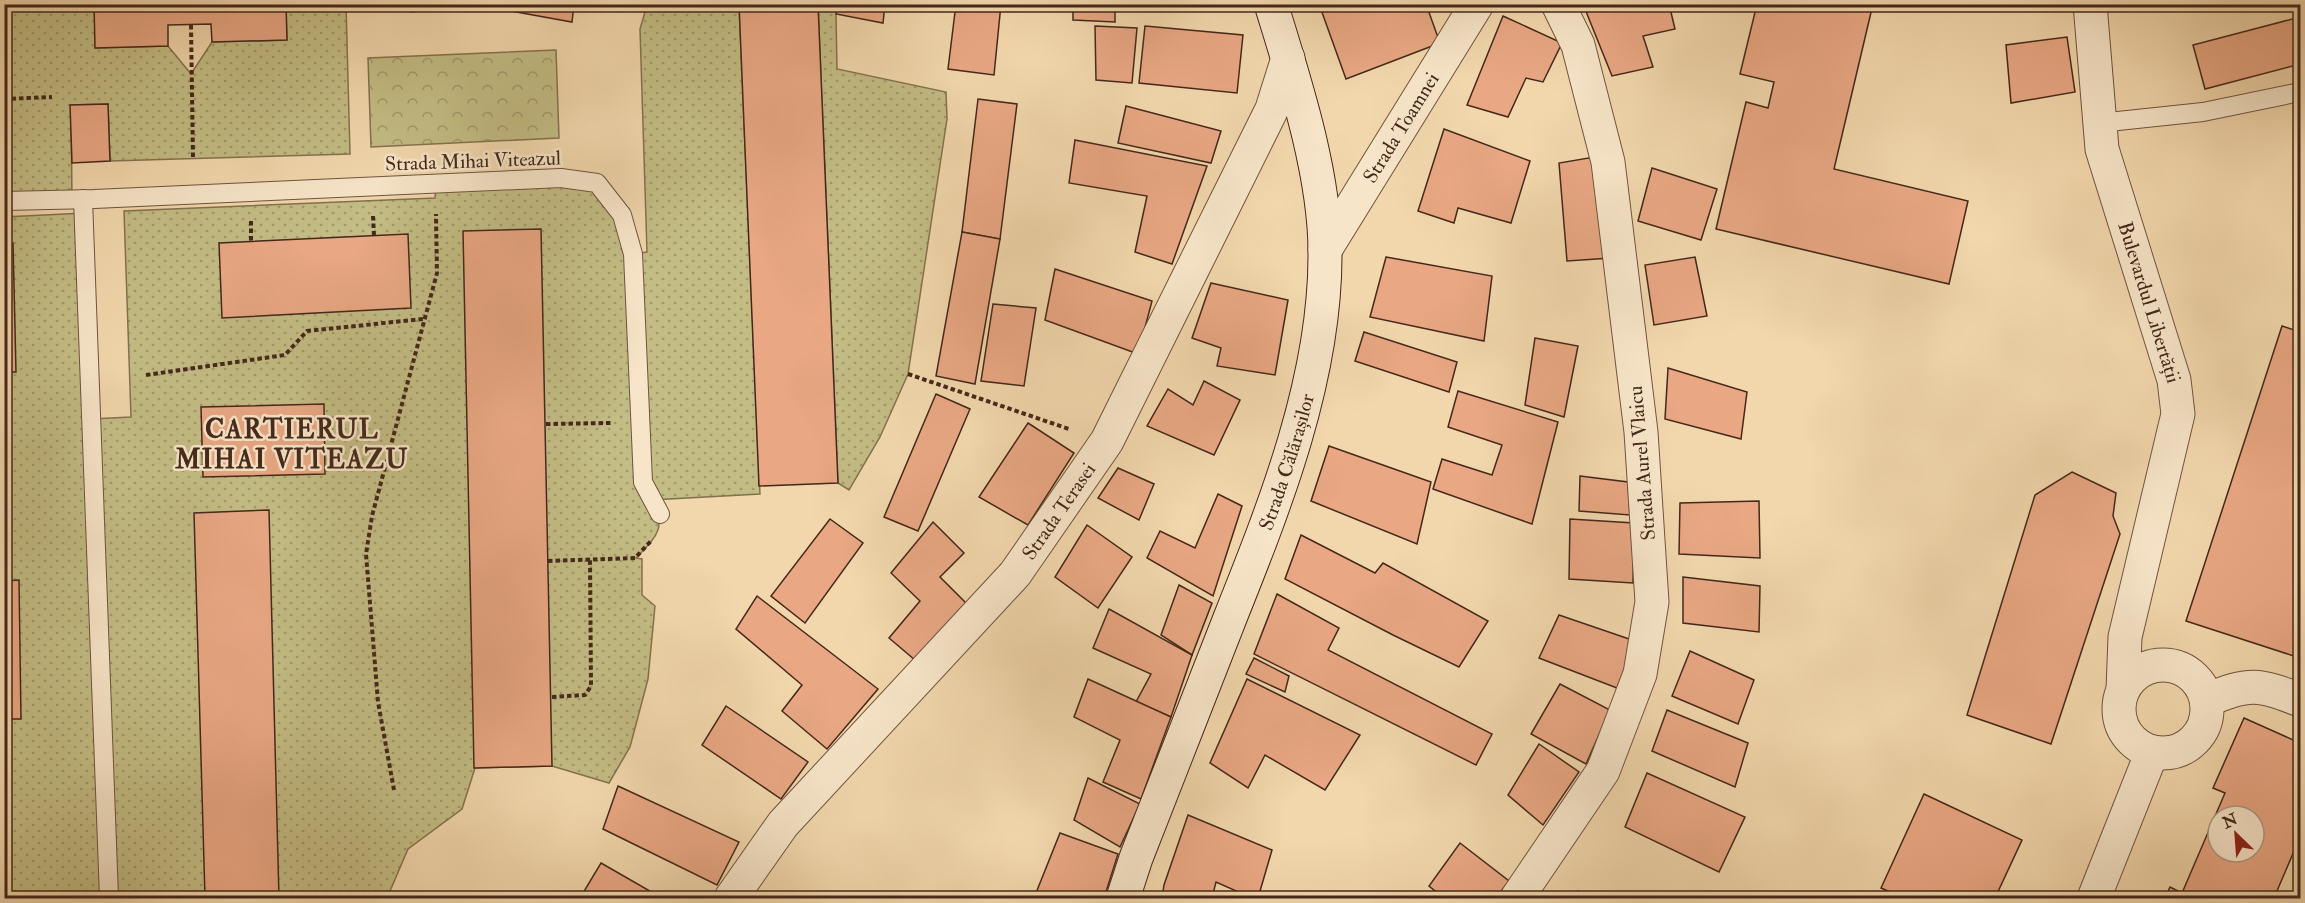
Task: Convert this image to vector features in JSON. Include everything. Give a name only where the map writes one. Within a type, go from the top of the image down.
[{"type":"street","name":"Strada Călărașilor","points":[[1123,898],[1136,858],[1269,519],[1308,391],[1323,298],[1325,250],[1321,199],[1308,134],[1271,4]]},
{"type":"street","name":"Strada Toamnei","points":[[1325,250],[1477,4]]},
{"type":"street","name":"Strada Aurel Vlaicu","points":[[1517,898],[1602,771],[1640,674],[1652,602],[1641,432],[1608,162],[1578,45],[1558,4]]},
{"type":"street","name":"Bulevardul Libertății","points":[[2090,4],[2102,149],[2174,380],[2178,414],[2163,486],[2125,637],[2123,690]]},
{"type":"street","name":"Strada Terasei","points":[[731,898],[783,824],[1015,574],[1107,441],[1272,109],[1288,58]]},
{"type":"street","points":[[2134,599],[2149,638],[2164,664]]},
{"type":"street","points":[[2164,664],[2179,667],[2192,675],[2202,686],[2207,700],[2208,713],[2205,725],[2196,739],[2184,748],[2168,753],[2152,752],[2138,746],[2127,734],[2120,720],[2119,704],[2123,690],[2140,671],[2164,664]]},
{"type":"street","points":[[2207,700],[2236,688],[2266,687],[2301,700]]},
{"type":"street","points":[[2094,898],[2152,752]]},
{"type":"lane","points":[[2099,123],[2203,112],[2301,92]]},
{"type":"lane","name":"Strada Mihai Viteazul","points":[[4,201],[561,178],[597,183],[622,215],[633,254],[643,482],[660,514]]},
{"type":"lane","points":[[83,199],[109,898]]},
{"type":"path","points":[[191,25],[193,159]]},
{"type":"path","points":[[4,99],[52,97]]},
{"type":"path","points":[[394,790],[378,702],[366,554],[372,516],[437,273],[436,184]]},
{"type":"path","points":[[146,375],[285,355],[307,330],[423,319]]},
{"type":"path","points":[[908,374],[1075,431]]},
{"type":"path","points":[[546,424],[640,423]]},
{"type":"path","points":[[548,561],[635,558],[658,534],[660,514]]},
{"type":"path","points":[[552,697],[585,695],[591,686],[590,560]]},
{"type":"green space","points":[[4,5],[94,5],[96,48],[168,46],[191,74],[212,42],[287,40],[286,5],[346,5],[350,154],[110,161],[108,104],[71,105],[72,200],[5,201]]},
{"type":"green space","points":[[647,5],[739,5],[760,494],[651,500],[659,518],[659,525],[654,538],[636,558],[642,559],[642,595],[655,606],[648,679],[630,747],[609,783],[552,766],[475,768],[462,809],[408,849],[387,898],[5,898],[4,217],[84,213],[91,419],[131,417],[124,211],[435,198],[436,184],[597,183],[633,254],[647,252],[640,29]]},
{"type":"green space","points":[[818,5],[838,5],[836,14],[837,69],[946,92],[947,119],[908,374],[880,437],[849,490],[838,483]]},
{"type":"green space","points":[[556,50],[559,138],[371,147],[368,58]]},
{"type":"building","points":[[4,4],[9,4],[9,29],[4,29]]},
{"type":"building","points":[[94,4],[286,4],[287,40],[212,42],[211,24],[168,25],[168,46],[95,48]]},
{"type":"building","points":[[346,4],[415,4],[414,12]]},
{"type":"building","points":[[471,4],[574,4],[572,22]]},
{"type":"building","points":[[739,4],[818,4],[838,483],[759,486]]},
{"type":"building","points":[[838,4],[885,4],[883,23],[836,14]]},
{"type":"building","points":[[956,4],[1001,4],[994,75],[948,69]]},
{"type":"building","points":[[1073,4],[1115,4],[1115,22],[1073,20]]},
{"type":"building","points":[[1319,4],[1426,4],[1440,43],[1346,79]]},
{"type":"building","points":[[1583,4],[1669,4],[1675,29],[1643,36],[1653,67],[1612,76]]},
{"type":"building","points":[[1757,4],[1873,4],[1834,169],[1968,201],[1949,284],[1716,229],[1746,102],[1768,108],[1774,82],[1740,74]]},
{"type":"building","points":[[1503,16],[1562,43],[1543,82],[1526,78],[1508,117],[1467,105]]},
{"type":"building","points":[[2300,17],[2300,64],[2205,89],[2193,45]]},
{"type":"building","points":[[1095,26],[1137,28],[1132,83],[1096,80]]},
{"type":"building","points":[[1145,26],[1243,35],[1237,93],[1139,83]]},
{"type":"building","points":[[2067,37],[2075,92],[2011,103],[2006,45]]},
{"type":"building","points":[[978,99],[1017,104],[1000,239],[962,232]]},
{"type":"building","points":[[108,104],[110,161],[72,163],[70,105]]},
{"type":"building","points":[[1126,106],[1221,131],[1211,163],[1118,143]]},
{"type":"building","points":[[1444,129],[1530,161],[1511,223],[1458,208],[1454,223],[1418,211]]},
{"type":"building","points":[[1075,140],[1207,166],[1172,264],[1135,252],[1147,196],[1069,183]]},
{"type":"building","points":[[1600,156],[1611,258],[1567,261],[1559,163]]},
{"type":"building","points":[[1652,168],[1717,189],[1701,240],[1638,221]]},
{"type":"building","points":[[541,229],[552,766],[474,768],[463,231]]},
{"type":"building","points":[[962,232],[1000,239],[975,384],[936,376]]},
{"type":"building","points":[[408,234],[411,308],[222,318],[219,243]]},
{"type":"building","points":[[4,243],[13,243],[16,372],[4,372]]},
{"type":"building","points":[[1386,257],[1492,276],[1484,341],[1370,317]]},
{"type":"building","points":[[1695,257],[1707,316],[1654,325],[1645,265]]},
{"type":"building","points":[[1055,269],[1152,301],[1138,354],[1045,320]]},
{"type":"building","points":[[1211,283],[1288,300],[1275,375],[1217,366],[1221,348],[1192,338]]},
{"type":"building","points":[[993,304],[1036,308],[1024,386],[981,381]]},
{"type":"building","points":[[2282,326],[2300,332],[2300,658],[2186,621]]},
{"type":"building","points":[[1364,332],[1457,362],[1449,392],[1355,361]]},
{"type":"building","points":[[1535,338],[1578,346],[1564,417],[1525,405]]},
{"type":"building","points":[[1668,368],[1747,392],[1741,439],[1665,419]]},
{"type":"building","points":[[1204,381],[1240,400],[1214,455],[1147,426],[1168,389],[1193,405]]},
{"type":"building","points":[[1458,391],[1558,422],[1532,524],[1433,489],[1442,459],[1492,475],[1502,445],[1448,427]]},
{"type":"building","points":[[936,394],[970,409],[918,531],[884,517]]},
{"type":"building","points":[[324,404],[325,474],[203,477],[201,407]]},
{"type":"building","points":[[1028,423],[1074,453],[1028,525],[979,497]]},
{"type":"building","points":[[1329,446],[1431,482],[1417,544],[1311,501]]},
{"type":"building","points":[[1118,468],[1154,484],[1139,520],[1098,498]]},
{"type":"building","points":[[2072,472],[2116,493],[2113,516],[2120,534],[2051,744],[1967,715],[2035,495]]},
{"type":"building","points":[[1580,476],[1628,482],[1630,515],[1579,511]]},
{"type":"building","points":[[1218,494],[1242,506],[1213,596],[1147,558],[1160,531],[1195,548]]},
{"type":"building","points":[[1759,501],[1760,558],[1679,554],[1680,503]]},
{"type":"building","points":[[269,510],[279,898],[205,898],[194,513]]},
{"type":"building","points":[[830,519],[863,543],[805,623],[771,596]]},
{"type":"building","points":[[1570,519],[1634,523],[1633,583],[1569,579]]},
{"type":"building","points":[[933,522],[964,553],[940,577],[968,605],[915,660],[889,638],[920,601],[891,573]]},
{"type":"building","points":[[1087,525],[1132,557],[1098,608],[1055,577]]},
{"type":"building","points":[[1301,535],[1375,573],[1383,563],[1488,621],[1459,667],[1285,579]]},
{"type":"building","points":[[1683,577],[1760,586],[1759,632],[1683,623]]},
{"type":"building","points":[[19,580],[21,719],[4,719],[4,581]]},
{"type":"building","points":[[1179,585],[1212,603],[1192,655],[1161,635]]},
{"type":"building","points":[[1277,594],[1339,628],[1328,650],[1492,734],[1476,765],[1254,654]]},
{"type":"building","points":[[757,596],[878,689],[827,749],[782,711],[802,685],[736,629]]},
{"type":"building","points":[[1109,609],[1192,655],[1171,717],[1136,702],[1151,674],[1093,648]]},
{"type":"building","points":[[1559,615],[1635,641],[1617,688],[1539,658]]},
{"type":"building","points":[[1690,651],[1754,680],[1738,724],[1672,696]]},
{"type":"building","points":[[1254,658],[1289,676],[1285,692],[1246,674]]},
{"type":"building","points":[[1088,679],[1171,717],[1141,799],[1103,782],[1120,740],[1074,717]]},
{"type":"building","points":[[1247,679],[1360,735],[1325,790],[1265,755],[1248,788],[1210,763]]},
{"type":"building","points":[[1560,684],[1610,710],[1586,764],[1531,734]]},
{"type":"building","points":[[726,706],[808,762],[781,799],[702,745]]},
{"type":"building","points":[[1667,710],[1748,743],[1735,787],[1652,751]]},
{"type":"building","points":[[2244,718],[2300,743],[2300,837],[2274,898],[2165,898],[2170,887],[2182,893],[2206,837],[2206,864],[2266,864],[2266,804],[2220,804],[2225,793],[2213,788]]},
{"type":"building","points":[[1539,744],[1579,772],[1543,825],[1508,795]]},
{"type":"building","points":[[1647,773],[1745,817],[1719,872],[1625,827]]},
{"type":"building","points":[[1088,778],[1140,804],[1120,847],[1074,820]]},
{"type":"building","points":[[618,786],[739,842],[717,885],[603,829]]},
{"type":"building","points":[[1924,794],[2022,840],[1995,898],[1904,898],[1881,888]]},
{"type":"building","points":[[1188,815],[1272,850],[1258,898],[1252,898],[1216,882],[1212,898],[1162,898],[1164,885]]},
{"type":"building","points":[[1060,833],[1118,854],[1104,898],[1034,898]]},
{"type":"building","points":[[1460,843],[1509,881],[1496,898],[1444,898],[1429,886]]},
{"type":"building","points":[[601,863],[662,898],[580,898]]},
{"type":"building","points":[[1578,891],[1594,898],[1574,898]]},
{"type":"district","name":"CARTIERUL MIHAI VITEAZU","points":[[292,445]]}]
